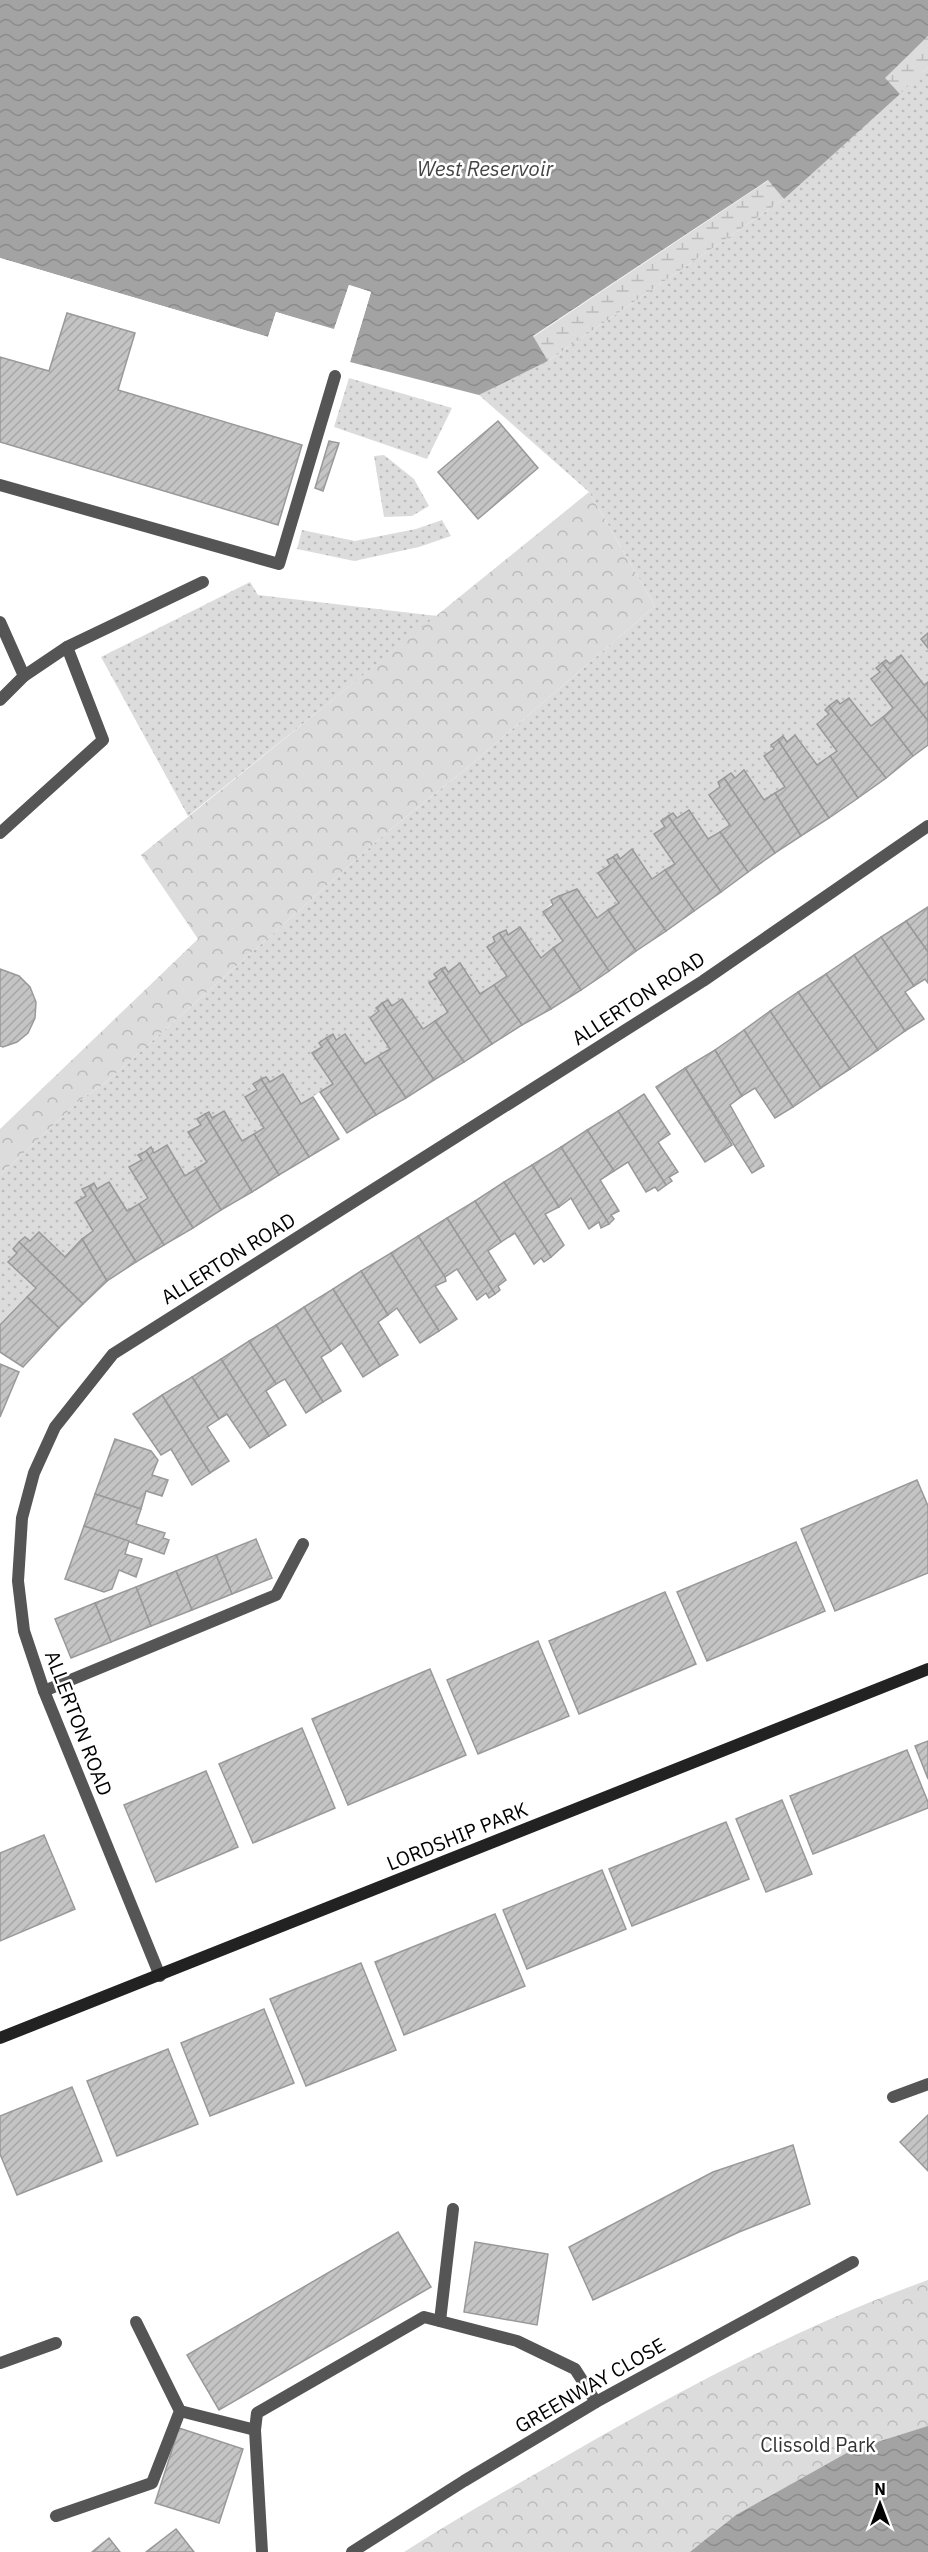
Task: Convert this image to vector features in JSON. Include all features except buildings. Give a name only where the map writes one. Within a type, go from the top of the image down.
[{"type":"main road","name":"LORDSHIP PARK","points":[[0,2038],[928,1669]]},
{"type":"street","points":[[0,485],[279,564],[335,376]]},
{"type":"street","points":[[0,700],[24,676],[67,648],[203,582]]},
{"type":"street","points":[[0,622],[24,676]]},
{"type":"street","points":[[0,833],[103,740],[67,648]]},
{"type":"street","name":"ALLERTON ROAD","points":[[160,1976],[44,1691],[24,1631],[18,1581],[22,1518],[34,1473],[55,1427],[113,1354],[703,981],[928,826]]},
{"type":"street","points":[[44,1691],[276,1595],[303,1544]]},
{"type":"street","points":[[894,2097],[928,2084]]},
{"type":"street","points":[[440,2321],[453,2209]]},
{"type":"street","name":"GREENWAY CLOSE","points":[[352,2552],[464,2481],[596,2402],[853,2262]]},
{"type":"street","points":[[262,2552],[255,2430],[257,2414],[424,2318],[517,2341],[575,2369],[596,2402]]},
{"type":"street","points":[[56,2516],[152,2483],[180,2411],[136,2322]]},
{"type":"street","points":[[0,2363],[56,2343]]},
{"type":"street","points":[[180,2411],[255,2430]]},
{"type":"green space","points":[[928,36],[928,67],[900,94],[884,78]]},
{"type":"green space","points":[[928,67],[928,633],[921,639],[928,648],[928,682],[924,685],[901,655],[890,664],[886,661],[876,668],[880,672],[871,680],[893,708],[871,726],[849,698],[840,704],[837,700],[825,709],[829,714],[817,723],[837,751],[817,765],[796,735],[787,742],[782,737],[771,745],[785,787],[764,800],[745,771],[735,778],[731,773],[718,782],[720,787],[709,795],[730,825],[708,839],[689,810],[677,818],[661,821],[665,827],[654,834],[675,864],[652,879],[632,849],[620,859],[617,854],[608,860],[610,865],[598,873],[619,903],[597,918],[577,889],[559,896],[543,912],[563,941],[541,958],[520,927],[508,935],[505,930],[493,937],[495,942],[487,948],[507,976],[480,994],[460,964],[448,972],[444,967],[435,974],[437,978],[429,983],[448,1012],[423,1029],[402,999],[392,1006],[388,1000],[382,1003],[379,1011],[370,1018],[390,1049],[365,1064],[345,1034],[336,1040],[326,1038],[319,1043],[322,1047],[312,1053],[333,1084],[301,1104],[283,1074],[270,1082],[266,1077],[254,1084],[264,1128],[242,1141],[224,1111],[212,1118],[208,1112],[198,1119],[201,1125],[188,1133],[207,1162],[185,1176],[167,1145],[154,1153],[151,1147],[139,1154],[142,1160],[129,1168],[148,1198],[127,1211],[109,1182],[97,1189],[94,1184],[83,1189],[86,1196],[76,1202],[93,1231],[65,1257],[39,1232],[8,1262],[36,1288],[0,1325],[0,1175],[80,1100],[105,1083],[387,832],[467,768],[655,606],[589,492],[479,395],[548,361],[784,199]]},
{"type":"green space","points":[[769,180],[784,199],[548,361],[533,337]]},
{"type":"green space","points":[[349,378],[452,408],[427,459],[334,427]]},
{"type":"green space","points":[[384,455],[414,479],[429,506],[412,516],[384,517],[374,456]]},
{"type":"green space","points":[[589,492],[655,606],[467,768],[387,832],[105,1083],[80,1100],[0,1175],[0,1129],[198,939],[141,855]]},
{"type":"green space","points":[[442,520],[451,536],[419,547],[354,561],[297,549],[302,530],[355,541],[416,529]]},
{"type":"green space","points":[[250,582],[258,595],[437,616],[188,816],[101,657]]},
{"type":"green space","name":"Clissold Park","points":[[928,2280],[928,2552],[404,2552],[512,2487],[734,2364],[830,2319]]},
{"type":"water","name":"West Reservoir","points":[[0,0],[928,0],[928,36],[885,78],[900,94],[784,199],[768,180],[533,336],[548,361],[479,395],[350,362],[371,292],[349,285],[334,330],[276,312],[268,337],[0,258]]},
{"type":"water","points":[[928,2426],[928,2552],[690,2552],[736,2515],[852,2450]]},
{"type":"pier","points":[[0,258],[268,337],[276,312],[334,329],[349,285],[371,292],[349,365],[347,361],[367,294],[351,289],[336,332],[278,316],[271,338],[268,340],[0,262]]}]
